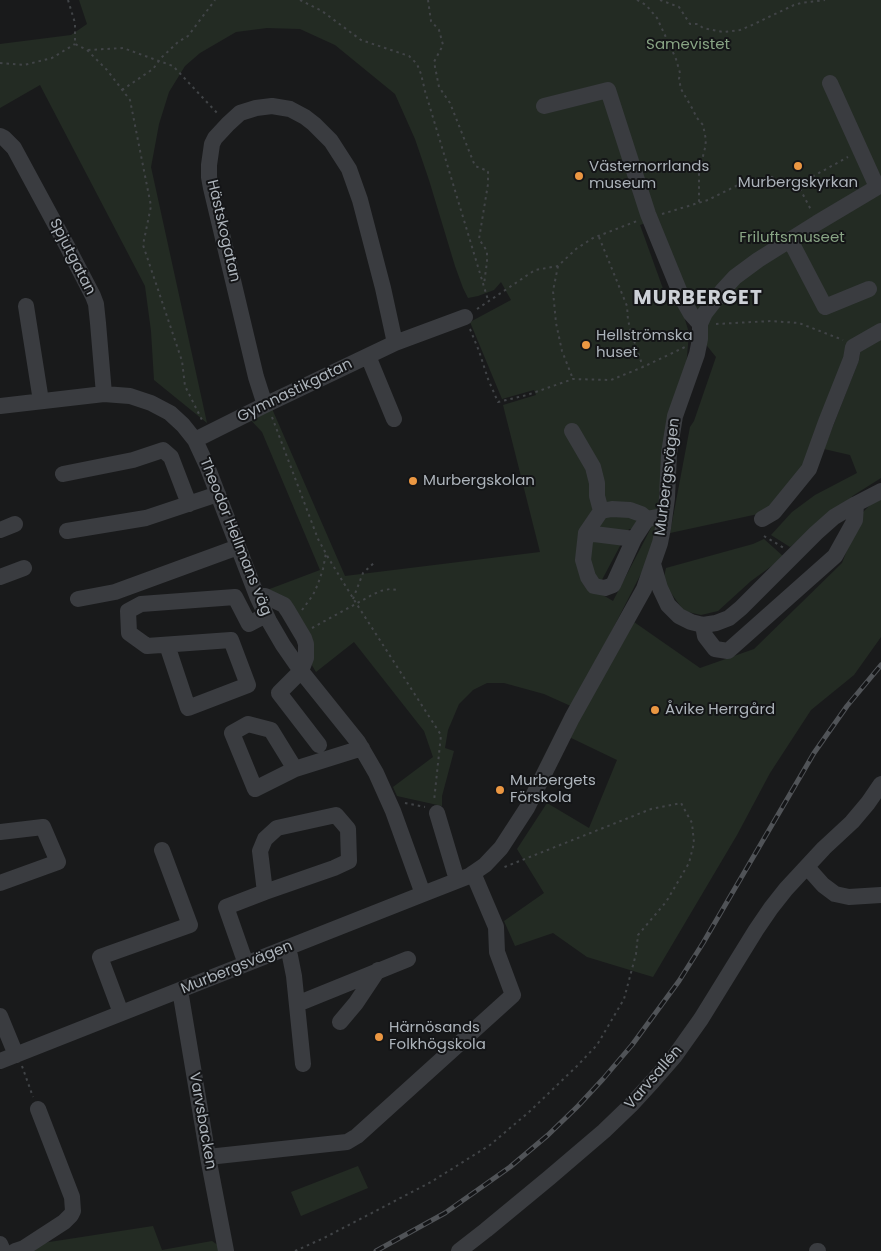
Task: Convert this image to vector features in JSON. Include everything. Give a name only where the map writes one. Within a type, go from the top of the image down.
[{"type":"street","points":[[830,83],[860,151],[879,186]]},
{"type":"street","points":[[544,106],[608,90],[635,160],[648,214],[683,300],[700,331]]},
{"type":"street","name":"Hästskogatan","points":[[265,405],[256,377],[210,188],[209,165],[212,144],[215,138],[238,114],[268,106],[290,109],[314,124],[331,141],[349,169],[360,200],[395,343]]},
{"type":"street","name":"Spjutgatan","points":[[0,136],[14,148],[93,296],[98,323],[104,394]]},
{"type":"street","name":"Murbergsvägen","points":[[0,1061],[423,894],[473,873],[485,865],[501,848],[527,808],[572,718],[644,588],[660,543],[667,498],[669,453],[675,416],[697,354],[700,331],[706,313],[722,290],[735,276],[879,186]]},
{"type":"street","points":[[790,240],[825,307],[869,289]]},
{"type":"street","points":[[26,306],[41,402]]},
{"type":"street","name":"Gymnastikgatan","points":[[202,436],[395,343],[465,317]]},
{"type":"street","points":[[763,528],[809,469],[851,359],[853,347],[881,331]]},
{"type":"street","points":[[368,356],[394,419]]},
{"type":"street","name":"Theodor Hellmans väg","points":[[0,406],[104,394],[130,396],[151,403],[170,413],[202,436],[207,466],[266,615],[301,671],[362,748],[388,799],[423,894]]},
{"type":"street","points":[[572,431],[593,467],[601,511]]},
{"type":"street","points":[[63,474],[133,460],[163,450],[171,457],[189,504]]},
{"type":"street","points":[[653,564],[660,588],[668,605],[679,616],[703,625],[716,623],[729,618],[735,613],[834,517],[881,491]]},
{"type":"street","points":[[67,531],[146,518],[218,494]]},
{"type":"street","points":[[703,625],[705,636],[715,648],[728,651],[835,556],[855,520],[856,504]]},
{"type":"street","points":[[647,518],[634,539],[613,585],[605,588],[594,586],[588,577],[583,560],[586,533],[601,511],[612,509],[630,510],[647,518],[664,516]]},
{"type":"street","points":[[586,533],[634,539]]},
{"type":"street","points":[[78,599],[115,592],[238,546]]},
{"type":"street","points":[[0,577],[24,568]]},
{"type":"street","points":[[257,596],[265,596],[284,605],[302,634],[306,644],[306,658],[301,671],[279,693],[319,745]]},
{"type":"street","points":[[167,645],[188,708],[248,685],[231,640],[147,646],[129,633],[128,611],[141,604],[235,597],[249,624],[266,615]]},
{"type":"street","points":[[295,769],[362,748]]},
{"type":"street","name":"Varvsallén","points":[[459,1251],[597,1137],[654,1081],[701,1019],[771,908],[806,867],[852,822],[881,784]]},
{"type":"street","points":[[435,811],[457,880]]},
{"type":"street","points":[[246,964],[226,907],[349,861],[348,829],[336,815],[277,828],[265,839],[260,851],[265,892]]},
{"type":"street","points":[[0,832],[43,827],[58,862],[0,883]]},
{"type":"street","points":[[121,1013],[100,957],[190,925],[162,850]]},
{"type":"street","points":[[806,867],[823,885],[835,894],[849,897],[881,895]]},
{"type":"street","points":[[208,1157],[347,1142],[357,1136],[512,995],[497,952],[496,927],[473,873]]},
{"type":"street","points":[[287,948],[294,976],[302,1064]]},
{"type":"street","points":[[296,1004],[408,959]]},
{"type":"street","points":[[340,1022],[356,1004],[378,970]]},
{"type":"street","name":"Varvsbacken","points":[[180,990],[226,1251]]},
{"type":"street","points":[[0,1016],[16,1055]]},
{"type":"street","points":[[15,1251],[24,1248],[64,1222],[72,1215],[73,1211],[72,1198],[38,1109]]},
{"type":"street","points":[[0,1244],[3,1251]]},
{"type":"path","points":[[68,0],[76,23],[75,44]]},
{"type":"path","points":[[122,90],[153,69],[178,42],[188,36],[215,0]]},
{"type":"path","points":[[300,0],[322,11],[361,40],[409,56],[417,64],[488,300]]},
{"type":"path","points":[[428,0],[431,21],[439,30],[443,45],[434,62],[439,86],[450,103],[475,166],[488,172],[488,184],[479,239],[487,251],[483,286]]},
{"type":"path","points":[[637,0],[646,5],[657,18],[676,59],[680,73],[681,89],[703,125],[706,140],[699,172],[699,203]]},
{"type":"path","points":[[660,0],[678,7],[690,24],[698,24],[703,28],[723,32],[740,30],[794,5],[825,0]]},
{"type":"path","points":[[75,44],[87,50],[107,70],[130,100],[151,206],[143,245],[182,361],[185,386],[202,436]]},
{"type":"path","points":[[0,63],[24,65],[52,58],[75,44]]},
{"type":"path","points":[[87,50],[123,48],[173,66],[228,124]]},
{"type":"path","points":[[853,347],[838,338],[799,323],[746,323],[700,331],[643,367],[611,380],[573,379],[528,395],[498,402],[465,317],[535,270],[558,266],[576,249],[593,238],[640,220],[648,214],[657,215],[699,203],[742,184],[750,185],[772,177],[782,185],[797,184],[860,151]]},
{"type":"path","points":[[797,184],[817,223]]},
{"type":"path","points":[[599,236],[626,306],[631,332],[643,367]]},
{"type":"path","points":[[558,266],[553,291],[556,323],[562,351],[573,379]]},
{"type":"path","points":[[265,405],[272,416],[318,539],[353,599],[441,735],[435,811],[388,799]]},
{"type":"path","points":[[763,528],[794,554]]},
{"type":"path","points":[[298,613],[307,603],[318,584],[326,553]]},
{"type":"path","points":[[353,599],[363,573],[376,561]]},
{"type":"path","points":[[302,634],[380,591],[398,590]]},
{"type":"path","points":[[295,1251],[324,1238],[431,1182],[490,1144],[536,1105],[597,1045],[624,999],[636,954],[638,934],[666,902],[689,863],[694,843],[692,823],[681,803],[651,809],[503,868]]},
{"type":"green space","points":[[79,0],[881,0],[881,327],[849,345],[806,467],[782,499],[758,514],[670,533],[690,427],[694,421],[716,357],[695,331],[656,219],[640,225],[666,297],[677,293],[689,333],[686,368],[652,552],[573,707],[544,694],[504,683],[487,683],[473,690],[459,704],[448,730],[445,748],[454,751],[442,796],[442,806],[397,796],[393,787],[433,757],[424,731],[354,642],[316,672],[267,590],[320,570],[262,432],[247,416],[273,394],[273,411],[345,576],[540,552],[503,405],[536,395],[534,390],[502,399],[470,322],[511,300],[501,282],[494,290],[468,298],[455,266],[415,139],[395,94],[335,45],[300,29],[267,28],[236,32],[200,53],[185,66],[169,92],[159,124],[151,167],[207,423],[154,380],[151,331],[145,286],[40,85],[0,108],[0,44],[71,35],[87,24]],"holes":[[[651,528],[613,601],[596,591],[629,529]]]},
{"type":"green space","points":[[881,340],[881,478],[854,495],[790,547],[771,535],[792,512],[815,495],[857,473],[850,455],[824,449],[859,360],[860,351]]},
{"type":"green space","points":[[881,498],[881,637],[854,675],[811,710],[770,773],[737,835],[653,977],[587,957],[553,933],[515,946],[504,921],[544,893],[517,849],[547,803],[589,828],[617,760],[565,735],[634,622],[700,668],[754,649],[842,563],[861,514],[874,501]]},
{"type":"green space","points":[[764,539],[784,557],[751,581],[718,611],[701,615],[684,611],[663,582],[666,568],[753,544]]},
{"type":"green space","points":[[358,1166],[368,1188],[301,1216],[291,1192]]},
{"type":"green space","points":[[153,1226],[162,1250],[212,1241],[226,1251],[24,1251],[30,1245]]},
{"type":"railway","points":[[376,1251],[445,1213],[510,1167],[548,1135],[603,1079],[632,1045],[679,981],[814,753],[847,706],[881,665]]},
{"type":"place","name":"Murbergskyrkan","points":[[798,166]]},
{"type":"place","name":"Västernorrlands museum","points":[[579,176]]},
{"type":"place","name":"Hellströmska huset","points":[[586,345]]},
{"type":"place","name":"Murbergskolan","points":[[413,481]]},
{"type":"place","name":"Åvike Herrgård","points":[[655,710]]},
{"type":"place","name":"Murbergets Förskola","points":[[500,790]]},
{"type":"place","name":"Härnösands Folkhögskola","points":[[379,1037]]},
{"type":"district","name":"MURBERGET","points":[[698,299]]},
{"type":"park label","name":"Samevistet","points":[[688,45]]},
{"type":"park label","name":"Friluftsmuseet","points":[[792,238]]}]
